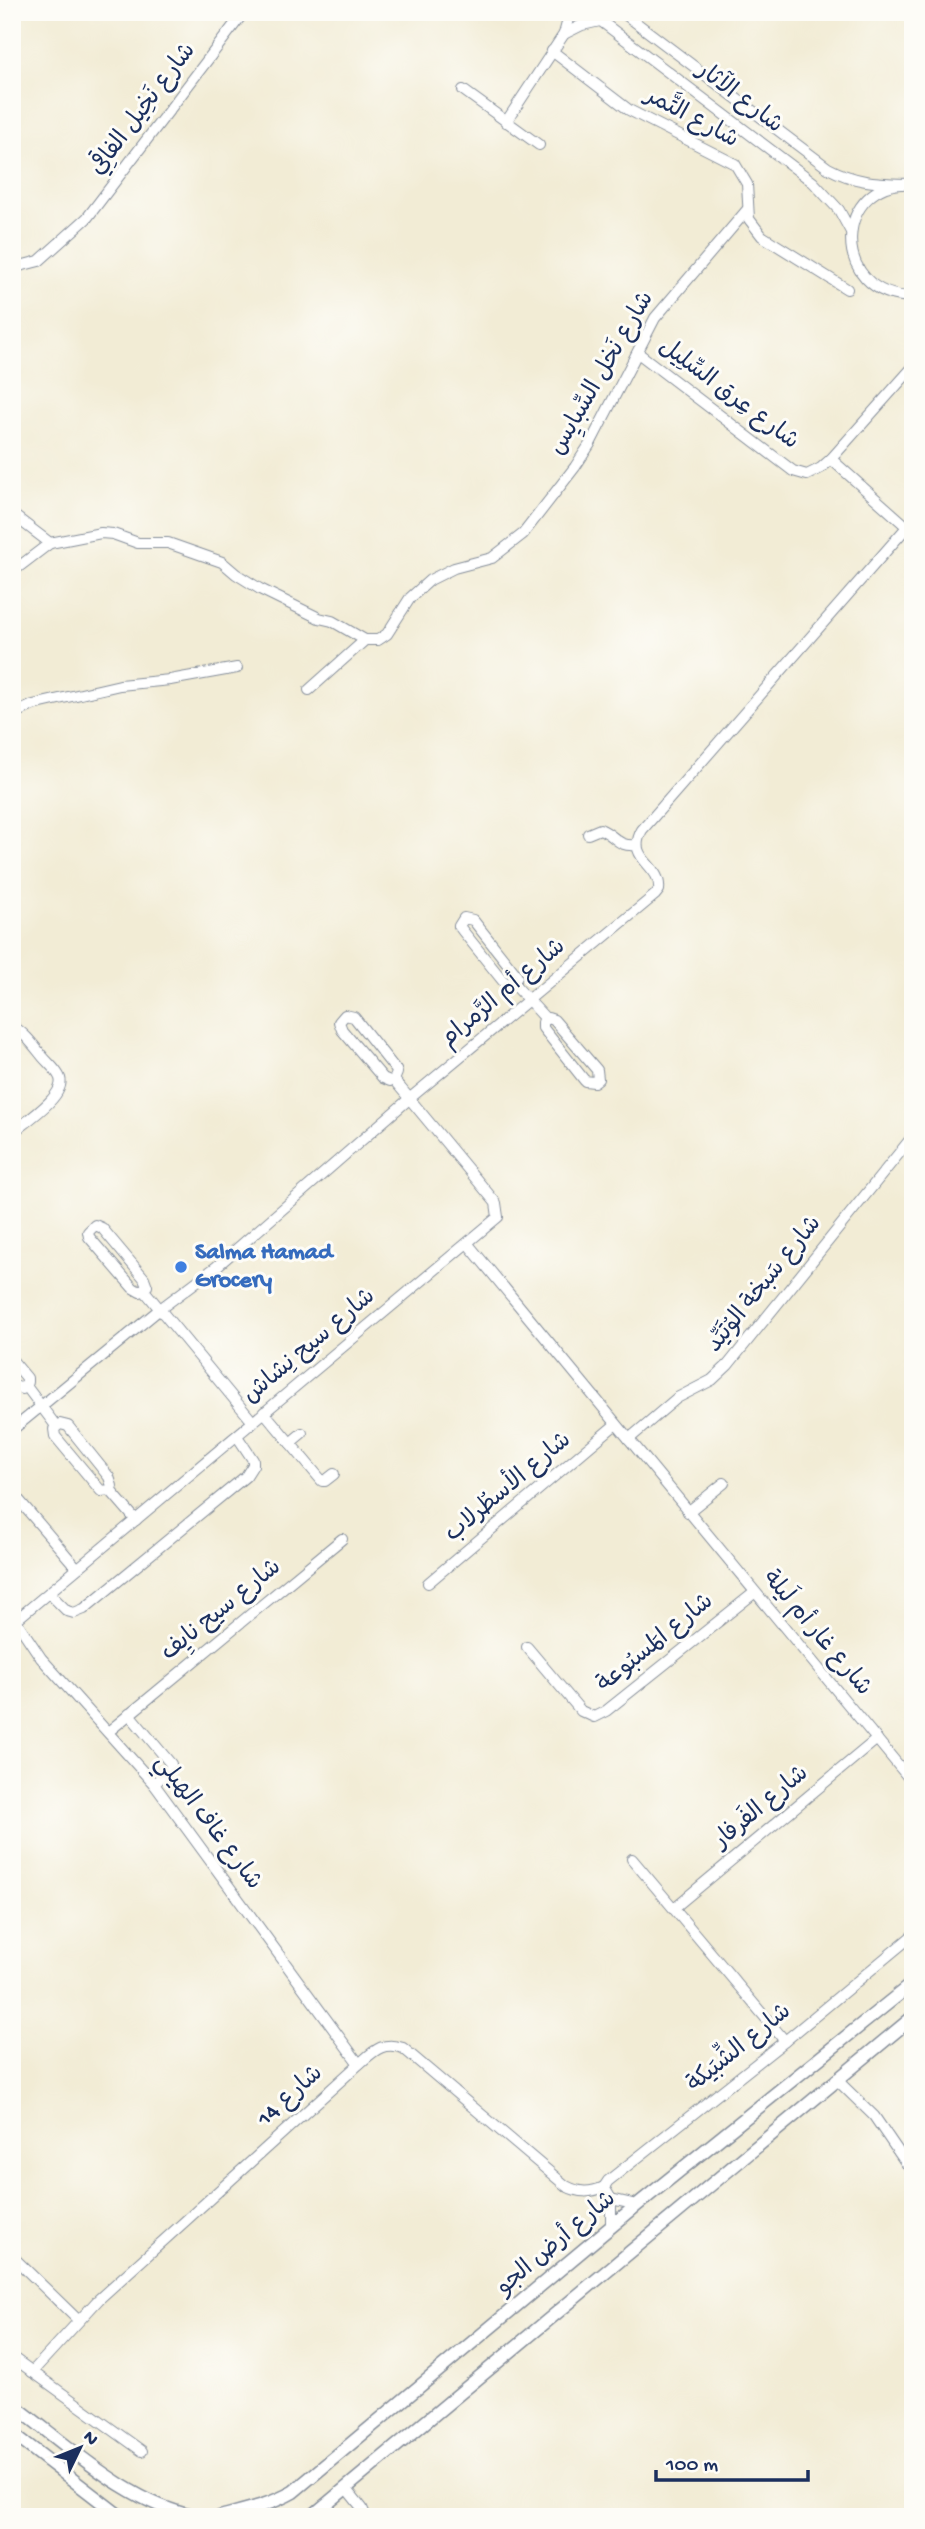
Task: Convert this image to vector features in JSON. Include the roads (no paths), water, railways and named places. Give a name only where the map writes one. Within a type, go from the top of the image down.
[{"type":"main road","name":"شارع أرض الجو","points":[[220,2517],[265,2505],[293,2492],[637,2204],[913,1983]]},
{"type":"main road","points":[[311,2517],[913,2017]]},
{"type":"main road","points":[[12,2404],[127,2490],[162,2507],[198,2517]]},
{"type":"main road","points":[[12,2433],[121,2517]]},
{"type":"street","name":"شارع نَخِيل الفاقِي","points":[[12,268],[39,261],[87,218],[244,12]]},
{"type":"street","points":[[506,122],[564,34],[570,12]]},
{"type":"street","name":"شارع الآثار","points":[[589,12],[813,182],[839,210],[850,232]]},
{"type":"street","name":"شارع الآثار","points":[[622,12],[828,168],[865,183],[908,184]]},
{"type":"street","points":[[564,34],[582,25],[600,21]]},
{"type":"street","name":"شارع التَّمر","points":[[552,51],[629,110],[735,164],[747,184],[749,219],[762,236],[847,289]]},
{"type":"street","points":[[463,90],[539,145]]},
{"type":"street","points":[[908,184],[889,187],[875,193],[863,204],[850,232],[854,261],[861,274],[872,285],[885,292],[899,297],[913,297]]},
{"type":"street","name":"شارع نَخل السِّبايِس","points":[[309,691],[365,640],[378,640],[387,634],[410,598],[429,580],[454,568],[492,558],[523,534],[590,444],[663,307],[747,211]]},
{"type":"street","name":"شارع عِرق السِّلِيل","points":[[638,353],[793,471],[807,475],[831,459],[913,367]]},
{"type":"street","points":[[588,834],[600,829],[619,843],[626,846],[637,845],[638,837],[647,824],[910,529],[831,459]]},
{"type":"street","points":[[12,514],[50,543]]},
{"type":"street","points":[[12,572],[50,543],[101,533],[113,534],[138,543],[168,543],[222,562],[260,589],[319,618],[332,621],[365,640]]},
{"type":"street","points":[[12,715],[33,705],[120,685],[170,680],[237,668]]},
{"type":"street","name":"شارع أم الرَّمرام","points":[[12,1430],[160,1309],[216,1267],[409,1099],[656,895],[660,884],[638,852],[637,845]]},
{"type":"street","points":[[464,918],[473,920],[516,973],[517,977],[513,983],[506,984],[503,981],[461,930],[459,926],[464,918]]},
{"type":"street","points":[[513,983],[545,1019],[554,1020],[597,1070],[598,1079],[594,1082],[585,1081],[543,1028],[545,1019]]},
{"type":"street","name":"شارع سيح نِشاش","points":[[345,1015],[354,1017],[396,1070],[394,1080],[383,1078],[342,1030],[339,1022],[341,1018],[345,1015]]},
{"type":"street","points":[[12,1026],[26,1037],[55,1070],[60,1078],[60,1088],[50,1101],[12,1133]]},
{"type":"street","name":"شارع سيح نِشاش","points":[[14,1618],[49,1593],[498,1217],[496,1203],[394,1080]]},
{"type":"street","name":"شارع سَبخة الوُتَيِّد","points":[[629,1439],[677,1398],[712,1380],[728,1365],[913,1136]]},
{"type":"street","points":[[94,1225],[102,1228],[119,1248],[147,1282],[144,1290],[136,1291],[89,1237],[91,1227],[94,1225]]},
{"type":"street","name":"شارع غار أم لَيلة","points":[[468,1244],[913,1783]]},
{"type":"street","points":[[144,1290],[253,1422]]},
{"type":"street","points":[[12,1360],[27,1378],[26,1386],[57,1426]]},
{"type":"street","points":[[12,1385],[18,1389],[26,1386]]},
{"type":"street","points":[[264,1412],[322,1481],[334,1474]]},
{"type":"street","name":"شارع الأسطُرلاب","points":[[428,1583],[616,1424]]},
{"type":"street","points":[[57,1426],[68,1426],[109,1477],[112,1486],[110,1490]]},
{"type":"street","points":[[57,1426],[55,1436],[101,1491],[110,1490]]},
{"type":"street","points":[[290,1443],[302,1433]]},
{"type":"street","points":[[49,1593],[67,1611],[74,1613],[84,1609],[246,1476],[253,1460],[236,1436]]},
{"type":"street","points":[[688,1512],[724,1483]]},
{"type":"street","points":[[110,1490],[136,1520]]},
{"type":"street","points":[[12,1492],[77,1568]]},
{"type":"street","name":"شارع سيح نايِف","points":[[108,1732],[342,1539]]},
{"type":"street","name":"شارع المَسبُوعة","points":[[527,1647],[577,1707],[594,1717],[606,1712],[754,1592]]},
{"type":"street","name":"شارع غاف الهيلي","points":[[14,1618],[41,1658],[154,1784],[359,2064]]},
{"type":"street","points":[[129,1714],[171,1764],[171,1768],[154,1784]]},
{"type":"street","name":"شارع الفَرفار","points":[[674,1908],[877,1739]]},
{"type":"street","points":[[632,1859],[785,2041]]},
{"type":"street","name":"شارع الشِّبَيكة","points":[[604,2187],[608,2181],[785,2041],[913,1935]]},
{"type":"street","name":"شارع 14","points":[[32,2372],[78,2320],[359,2064],[382,2047],[391,2044],[403,2048],[566,2186],[580,2192],[604,2187]]},
{"type":"street","points":[[836,2079],[874,2116],[913,2173]]},
{"type":"street","points":[[604,2187],[611,2199],[611,2226]]},
{"type":"street","points":[[611,2199],[637,2204]]},
{"type":"street","points":[[12,2256],[78,2320]]},
{"type":"street","points":[[12,2357],[142,2451]]},
{"type":"street","points":[[346,2488],[366,2517]]},
{"type":"place","name":"Salma Hamad Grocery","points":[[181,1267]]}]
